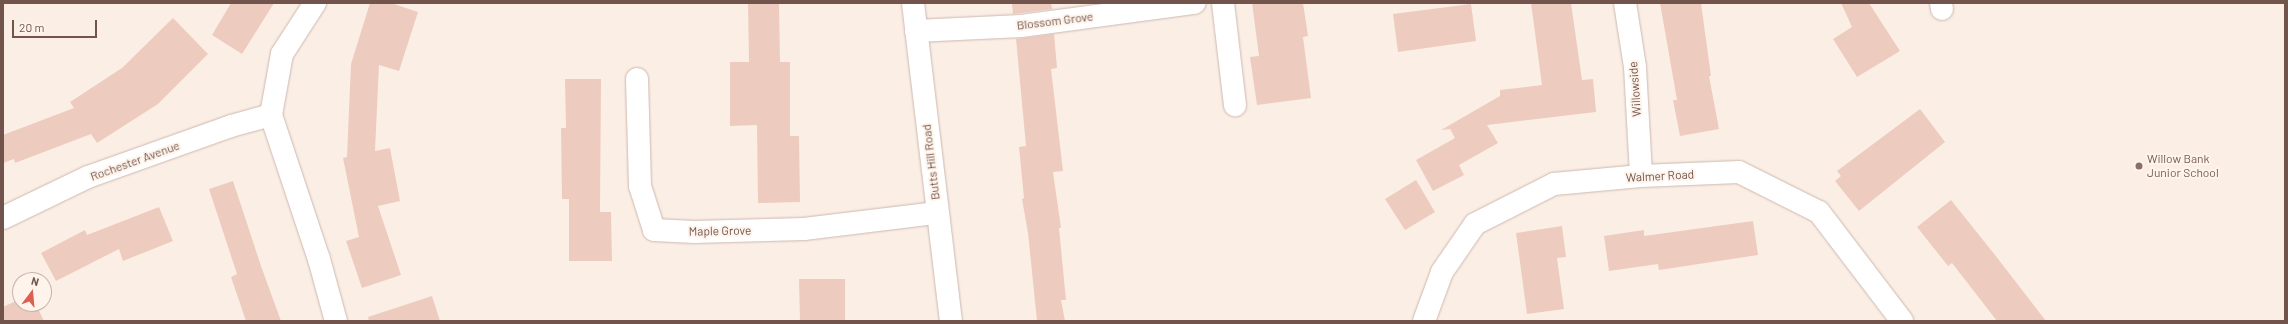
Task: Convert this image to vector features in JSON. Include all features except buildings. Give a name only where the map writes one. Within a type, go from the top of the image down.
[{"type":"street","points":[[315,3],[282,54],[271,115],[319,259],[336,321]]},
{"type":"street","name":"Butts Hill Road","points":[[913,3],[950,321]]},
{"type":"street","name":"Blossom Grove","points":[[916,30],[1021,26],[1194,3]]},
{"type":"street","points":[[1222,3],[1235,105]]},
{"type":"street","name":"Willowside","points":[[1625,3],[1635,67],[1641,176]]},
{"type":"street","name":"Maple Grove","points":[[637,80],[640,186],[654,230],[694,232],[804,229],[937,213]]},
{"type":"street","name":"Rochester Avenue","points":[[3,218],[88,177],[231,126],[271,115]]},
{"type":"street","name":"Walmer Road","points":[[1424,321],[1442,272],[1475,224],[1554,184],[1641,176],[1739,172],[1819,212],[1902,321]]},
{"type":"place","name":"Willow Bank Junior School","points":[[2139,166]]}]
